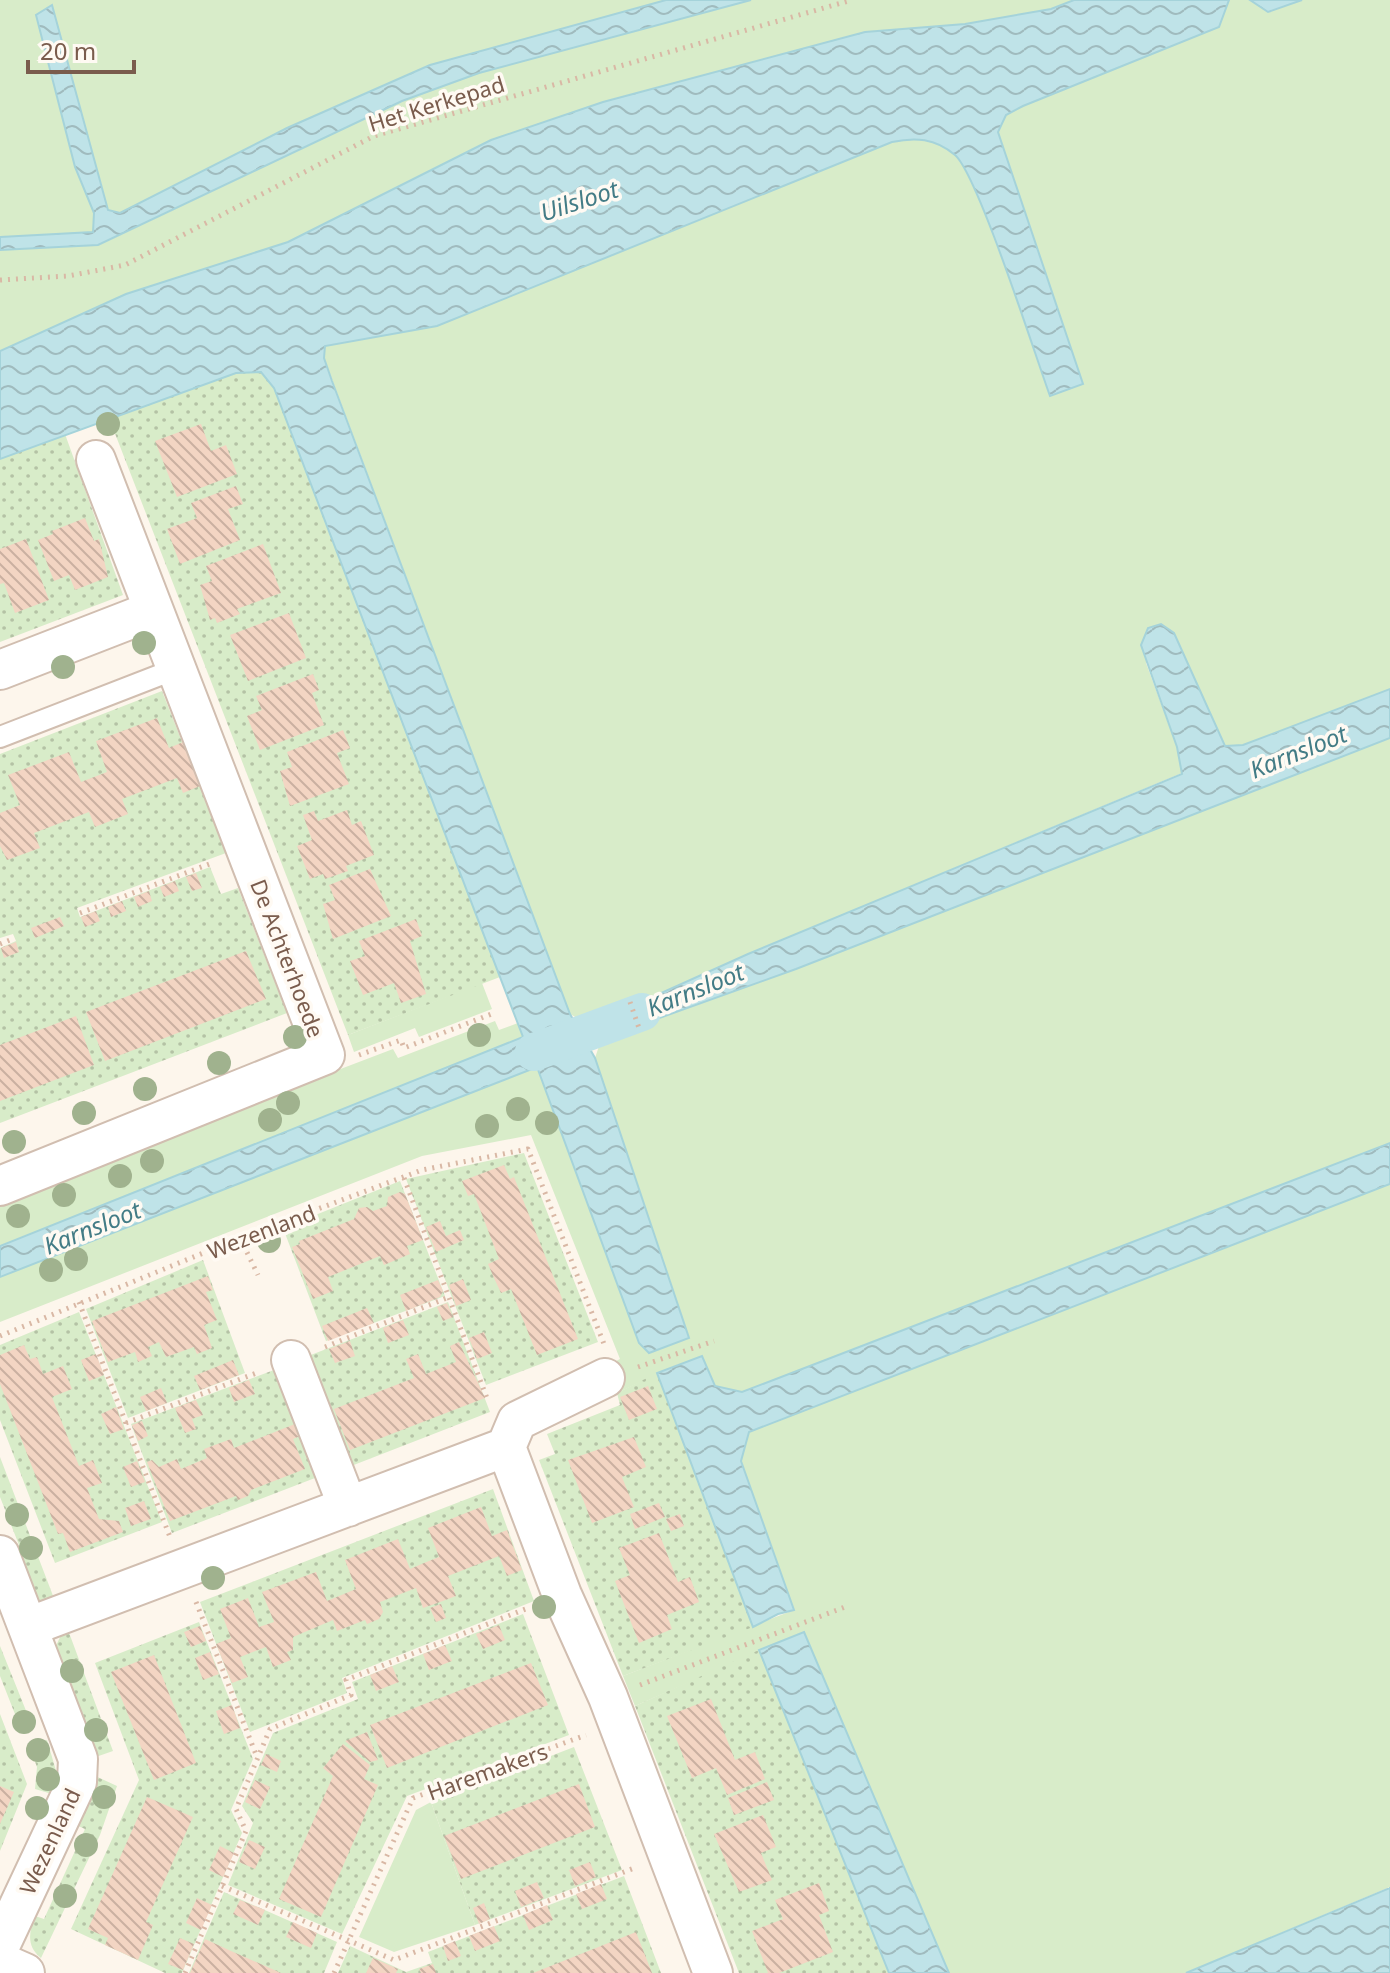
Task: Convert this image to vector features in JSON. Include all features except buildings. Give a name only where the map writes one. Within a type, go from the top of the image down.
[{"type":"street","name":"De Achterhoede","points":[[0,1186],[325,1055],[96,460]]},
{"type":"street","points":[[0,670],[152,611]]},
{"type":"street","points":[[291,1360],[348,1507]]},
{"type":"street","points":[[605,1378],[517,1421],[506,1447],[562,1595],[613,1710],[713,1973]]},
{"type":"street","points":[[28,1627],[480,1454],[506,1447]]},
{"type":"street","name":"Wezenland","points":[[0,1555],[78,1759],[77,1782],[0,1946]]},
{"type":"street","points":[[0,1962],[25,1973]]},
{"type":"lane","points":[[0,737],[178,668]]},
{"type":"path","name":"Het Kerkepad","points":[[0,280],[68,276],[125,265],[374,136],[852,0]]},
{"type":"path","points":[[80,913],[247,849]]},
{"type":"path","points":[[0,944],[10,940]]},
{"type":"path","points":[[630,1002],[640,1031]]},
{"type":"path","points":[[325,1055],[340,1062],[401,1040],[404,1048],[494,1013]]},
{"type":"path","name":"Wezenland","points":[[0,1336],[240,1238],[422,1170],[528,1149],[607,1351],[605,1378]]},
{"type":"path","points":[[404,1178],[506,1447]]},
{"type":"path","points":[[240,1238],[258,1275]]},
{"type":"path","points":[[126,1423],[449,1297]]},
{"type":"path","points":[[79,1302],[258,1758]]},
{"type":"path","points":[[605,1378],[714,1341]]},
{"type":"path","points":[[185,1973],[246,1831],[236,1809],[270,1729],[351,1695],[346,1680],[562,1595]]},
{"type":"path","name":"Haremakers","points":[[334,1973],[413,1798],[845,1607]]},
{"type":"path","points":[[222,1886],[394,1960],[666,1856]]},
{"type":"green space","points":[[0,0],[666,0],[430,65],[287,128],[120,213],[108,210],[101,182],[36,15],[75,167],[94,213],[93,233],[0,237]]},
{"type":"green space","points":[[751,0],[1074,0],[1051,9],[965,24],[865,32],[491,140],[288,242],[126,294],[0,351],[0,250],[99,245],[402,101],[479,73]]},
{"type":"green space","points":[[1229,0],[1250,0],[1268,12],[1302,0],[1390,0],[1390,689],[1243,745],[1225,746],[1174,633],[1146,663],[1177,747],[1182,773],[748,954],[590,1025],[570,1014],[324,358],[325,346],[437,326],[892,142],[917,139],[947,149],[965,169],[1006,267],[1050,395],[1082,384],[998,132],[1006,115],[1023,105],[1219,27]]},
{"type":"green space","points":[[262,372],[274,388],[500,977],[348,1035],[109,418],[236,373]]},
{"type":"green space","points":[[65,434],[123,595],[0,642],[0,459]]},
{"type":"green space","points":[[162,691],[226,853],[77,908],[80,917],[210,867],[221,894],[238,888],[287,1013],[0,1123],[0,948],[16,941],[13,934],[0,938],[0,754]]},
{"type":"green space","points":[[1390,738],[1390,1143],[742,1392],[715,1387],[679,1364],[617,1393],[606,1366],[620,1359],[531,1135],[422,1156],[0,1322],[0,1277],[537,1067],[650,1353],[689,1338],[595,1058],[599,1046],[651,1021],[796,969]]},
{"type":"green space","points":[[482,983],[492,1009],[419,1037],[415,1028],[354,1052],[348,1035]]},
{"type":"green space","points":[[495,1021],[499,1030],[518,1023],[523,1038],[0,1246],[0,1199],[393,1049],[398,1058]]},
{"type":"green space","points":[[524,1153],[598,1342],[486,1385],[406,1179]]},
{"type":"green space","points":[[400,1181],[445,1296],[326,1341],[283,1228]]},
{"type":"green space","points":[[1390,1184],[1390,1887],[1186,1973],[949,1973],[804,1632],[635,1706],[623,1676],[794,1610],[741,1461],[749,1432]]},
{"type":"green space","points":[[203,1260],[245,1373],[128,1418],[86,1309]]},
{"type":"green space","points":[[448,1302],[490,1412],[346,1468],[303,1358]]},
{"type":"green space","points":[[79,1312],[162,1522],[55,1563],[0,1420],[0,1345]]},
{"type":"green space","points":[[274,1370],[315,1478],[172,1533],[131,1424]]},
{"type":"green space","points":[[657,1373],[753,1627],[623,1676],[539,1460],[555,1454],[547,1434],[620,1405],[617,1393]]},
{"type":"green space","points":[[0,1457],[55,1601],[41,1604],[29,1594],[8,1550],[19,1545],[0,1497]]},
{"type":"green space","points":[[493,1489],[534,1601],[342,1678],[347,1693],[250,1732],[200,1602]]},
{"type":"green space","points":[[523,1614],[569,1735],[407,1796],[342,1934],[228,1885],[253,1823],[242,1806],[273,1733],[358,1699],[352,1682]]},
{"type":"green space","points":[[199,1622],[253,1759],[231,1810],[242,1833],[182,1973],[165,1973],[71,1929],[139,1780],[95,1663]]},
{"type":"green space","points":[[68,1630],[113,1751],[90,1759],[53,1652],[62,1633]]},
{"type":"green space","points":[[0,1646],[33,1728],[22,1732],[0,1676]]},
{"type":"green space","points":[[759,1650],[889,1973],[739,1973],[635,1706]]},
{"type":"green space","points":[[0,1714],[27,1784],[0,1851]]},
{"type":"green space","points":[[47,1740],[57,1774],[52,1794],[35,1789],[37,1767],[29,1746]]},
{"type":"green space","points":[[574,1747],[622,1870],[475,1925],[431,1802]]},
{"type":"green space","points":[[91,1774],[117,1786],[100,1835],[41,1958],[31,1944],[31,1928],[35,1916],[44,1919],[85,1829],[76,1825]]},
{"type":"green space","points":[[431,1802],[475,1925],[394,1952],[359,1937],[416,1810]]},
{"type":"green space","points":[[624,1876],[661,1973],[338,1973],[350,1946],[406,1972],[432,1963],[428,1952]]},
{"type":"green space","points":[[224,1892],[337,1942],[324,1973],[189,1973]]},
{"type":"water","points":[[666,0],[751,0],[479,73],[402,101],[98,245],[0,250],[0,237],[93,232],[94,213],[75,167],[36,15],[52,5],[108,210],[120,213],[287,128],[430,65]]},
{"type":"water","name":"Uilsloot","points":[[1074,0],[1229,0],[1219,27],[1023,106],[1006,115],[998,132],[1083,384],[1050,396],[991,229],[965,169],[947,149],[917,139],[892,142],[437,326],[325,346],[324,358],[332,381],[570,1014],[595,1058],[689,1338],[649,1353],[639,1343],[537,1067],[0,1277],[0,1246],[523,1037],[274,388],[261,372],[236,373],[0,459],[0,351],[126,294],[288,242],[491,140],[603,102],[865,32],[965,24],[1051,9]]},
{"type":"water","points":[[1250,0],[1302,0],[1268,12]]},
{"type":"water","points":[[1161,624],[1174,633],[1225,746],[1243,745],[1390,689],[1390,738],[796,969],[651,1021],[599,1046],[590,1025],[748,954],[1182,774],[1177,747],[1141,645],[1148,628]]},
{"type":"water","points":[[1390,1143],[1390,1184],[749,1432],[741,1461],[794,1610],[778,1614],[753,1627],[657,1373],[702,1356],[715,1386],[742,1392]]},
{"type":"water","points":[[804,1632],[949,1973],[889,1973],[759,1650]]},
{"type":"water","points":[[1390,1888],[1390,1973],[1186,1973]]},
{"type":"waterway","name":"Karnsloot","points":[[534,1052],[642,1012]]}]
